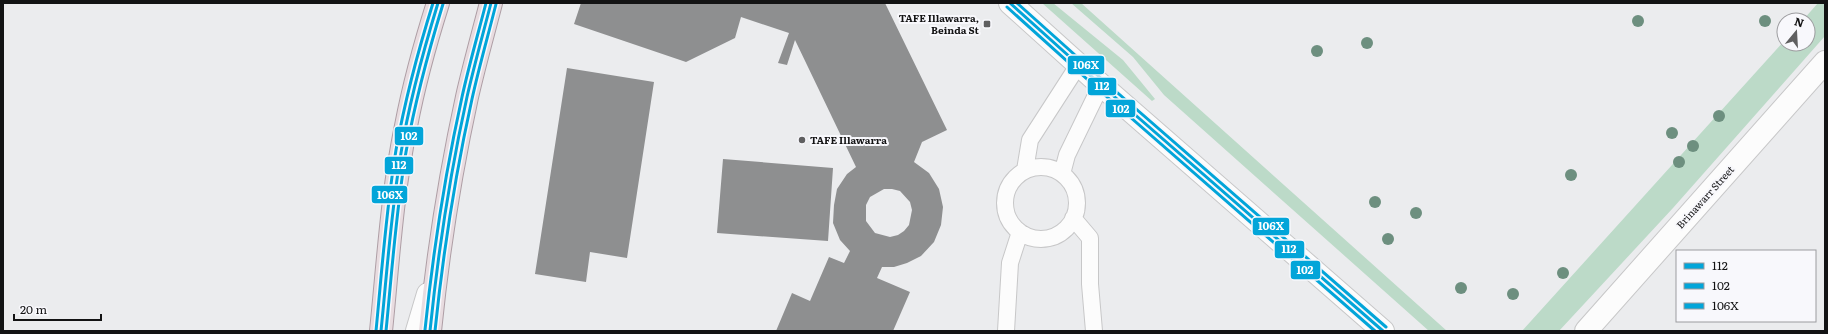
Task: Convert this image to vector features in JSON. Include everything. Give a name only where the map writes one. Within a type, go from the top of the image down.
[{"type":"highway","points":[[381,331],[396,188],[405,127],[420,61],[438,3]]},
{"type":"highway","points":[[430,331],[437,262],[467,96],[491,3]]},
{"type":"street","points":[[1010,3],[1101,85],[1383,331]]},
{"type":"street","name":"Brinawarr Street","points":[[1586,331],[1825,62]]},
{"type":"street","points":[[417,331],[437,262]]},
{"type":"lane","points":[[1025,170],[1030,140],[1079,64]]},
{"type":"lane","points":[[1062,174],[1066,156],[1101,85]]},
{"type":"lane","points":[[1044,167],[1053,169],[1062,174],[1070,183],[1075,194],[1076,206],[1073,218],[1066,229],[1056,235],[1043,238],[1031,237],[1020,232],[1011,223],[1006,212],[1004,199],[1008,187],[1015,177],[1025,170],[1044,167]]},
{"type":"lane","points":[[1073,218],[1090,238],[1090,284],[1094,331]]},
{"type":"lane","points":[[1006,331],[1010,263],[1020,232]]},
{"type":"green space","points":[[1042,3],[1053,3],[1123,60],[1155,99],[1152,101]]},
{"type":"green space","points":[[1071,3],[1081,3],[1447,331],[1429,331],[1164,95],[1133,57]]},
{"type":"green space","points":[[1818,3],[1825,3],[1825,36],[1816,46],[1816,12],[1810,12]]},
{"type":"green space","points":[[1776,50],[1776,52],[1811,52],[1673,208],[1559,331],[1522,331]]},
{"type":"building","points":[[581,3],[885,3],[947,130],[922,142],[914,162],[929,173],[939,189],[943,207],[941,225],[934,242],[921,256],[907,263],[894,267],[882,267],[877,278],[910,292],[893,331],[776,331],[792,293],[810,301],[829,257],[844,263],[850,251],[840,240],[833,223],[834,205],[837,189],[847,174],[856,167],[795,40],[787,65],[778,63],[789,33],[741,17],[735,38],[686,62],[574,24]],"holes":[[[884,189],[900,191],[910,202],[912,210],[909,225],[898,235],[890,237],[875,233],[866,221],[866,205],[870,197]]]},
{"type":"building","points":[[567,68],[654,82],[627,258],[590,252],[586,282],[535,274]]},
{"type":"building","points":[[723,159],[833,168],[828,241],[717,233]]},
{"type":"transit line","name":"106X","points":[[376,331],[387,218],[396,150],[412,76],[433,3]]},
{"type":"transit line","name":"112","points":[[381,331],[392,220],[404,134],[417,77],[438,3]]},
{"type":"transit line","name":"106X","points":[[425,330],[436,242],[450,155],[465,85],[486,3]]},
{"type":"transit line","name":"112","points":[[430,331],[441,243],[455,155],[470,85],[491,3]]},
{"type":"transit line","name":"112","points":[[1010,3],[1101,85],[1383,331]]},
{"type":"transit line","name":"106X","points":[[1017,3],[1104,81],[1386,327]]},
{"type":"transit line","name":"102","points":[[386,331],[397,219],[406,152],[422,78],[443,4]]},
{"type":"transit line","name":"102","points":[[435,331],[446,244],[460,157],[475,87],[496,4]]},
{"type":"transit line","name":"102","points":[[1007,7],[1098,89],[1375,331]]},
{"type":"place","name":"TAFE Illawarra, Beinda St","points":[[987,24]]},
{"type":"place","name":"TAFE Illawarra","points":[[802,140]]}]
